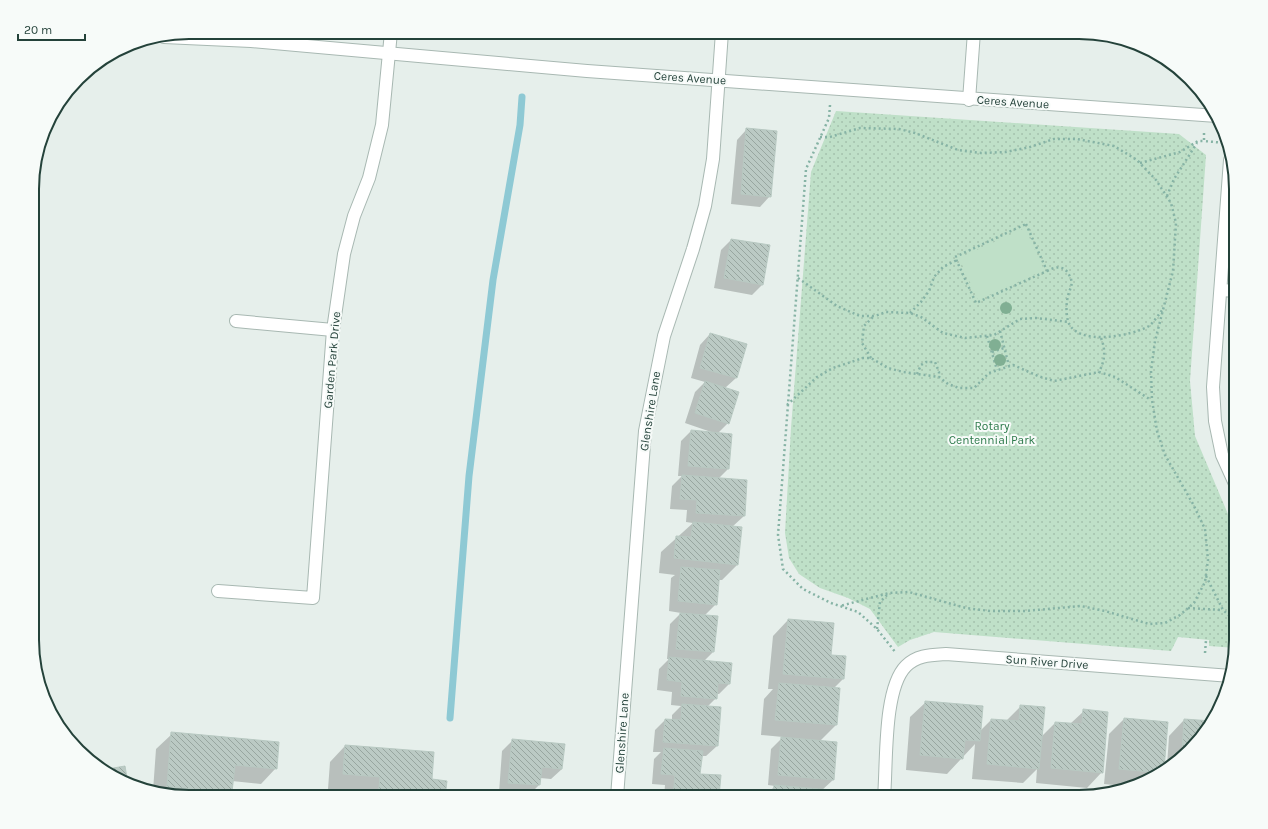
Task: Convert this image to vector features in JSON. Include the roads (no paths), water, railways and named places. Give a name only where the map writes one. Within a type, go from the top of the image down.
[{"type":"street","name":"Ceres Avenue","points":[[208,39],[251,41],[588,71],[830,88],[969,100],[1210,116]]},
{"type":"street","name":"Garden Park Drive","points":[[218,591],[313,598],[333,330],[344,254],[354,216],[369,178],[382,125],[391,39]]},
{"type":"street","name":"Glenshire Lane","points":[[618,790],[645,431],[664,336],[693,249],[705,206],[712,160],[722,39]]},
{"type":"street","points":[[969,100],[973,39]]},
{"type":"street","points":[[1229,177],[1213,387],[1215,421],[1222,455],[1229,470]]},
{"type":"street","points":[[1221,290],[1229,291]]},
{"type":"street","points":[[236,321],[333,330]]},
{"type":"street","name":"Sun River Drive","points":[[884,790],[890,703],[896,680],[906,666],[924,656],[946,654],[1225,676]]},
{"type":"waterway","points":[[450,718],[469,476],[493,280],[520,125],[522,97]]},
{"type":"park label","name":"Rotary Centennial Park","points":[[992,433]]}]
